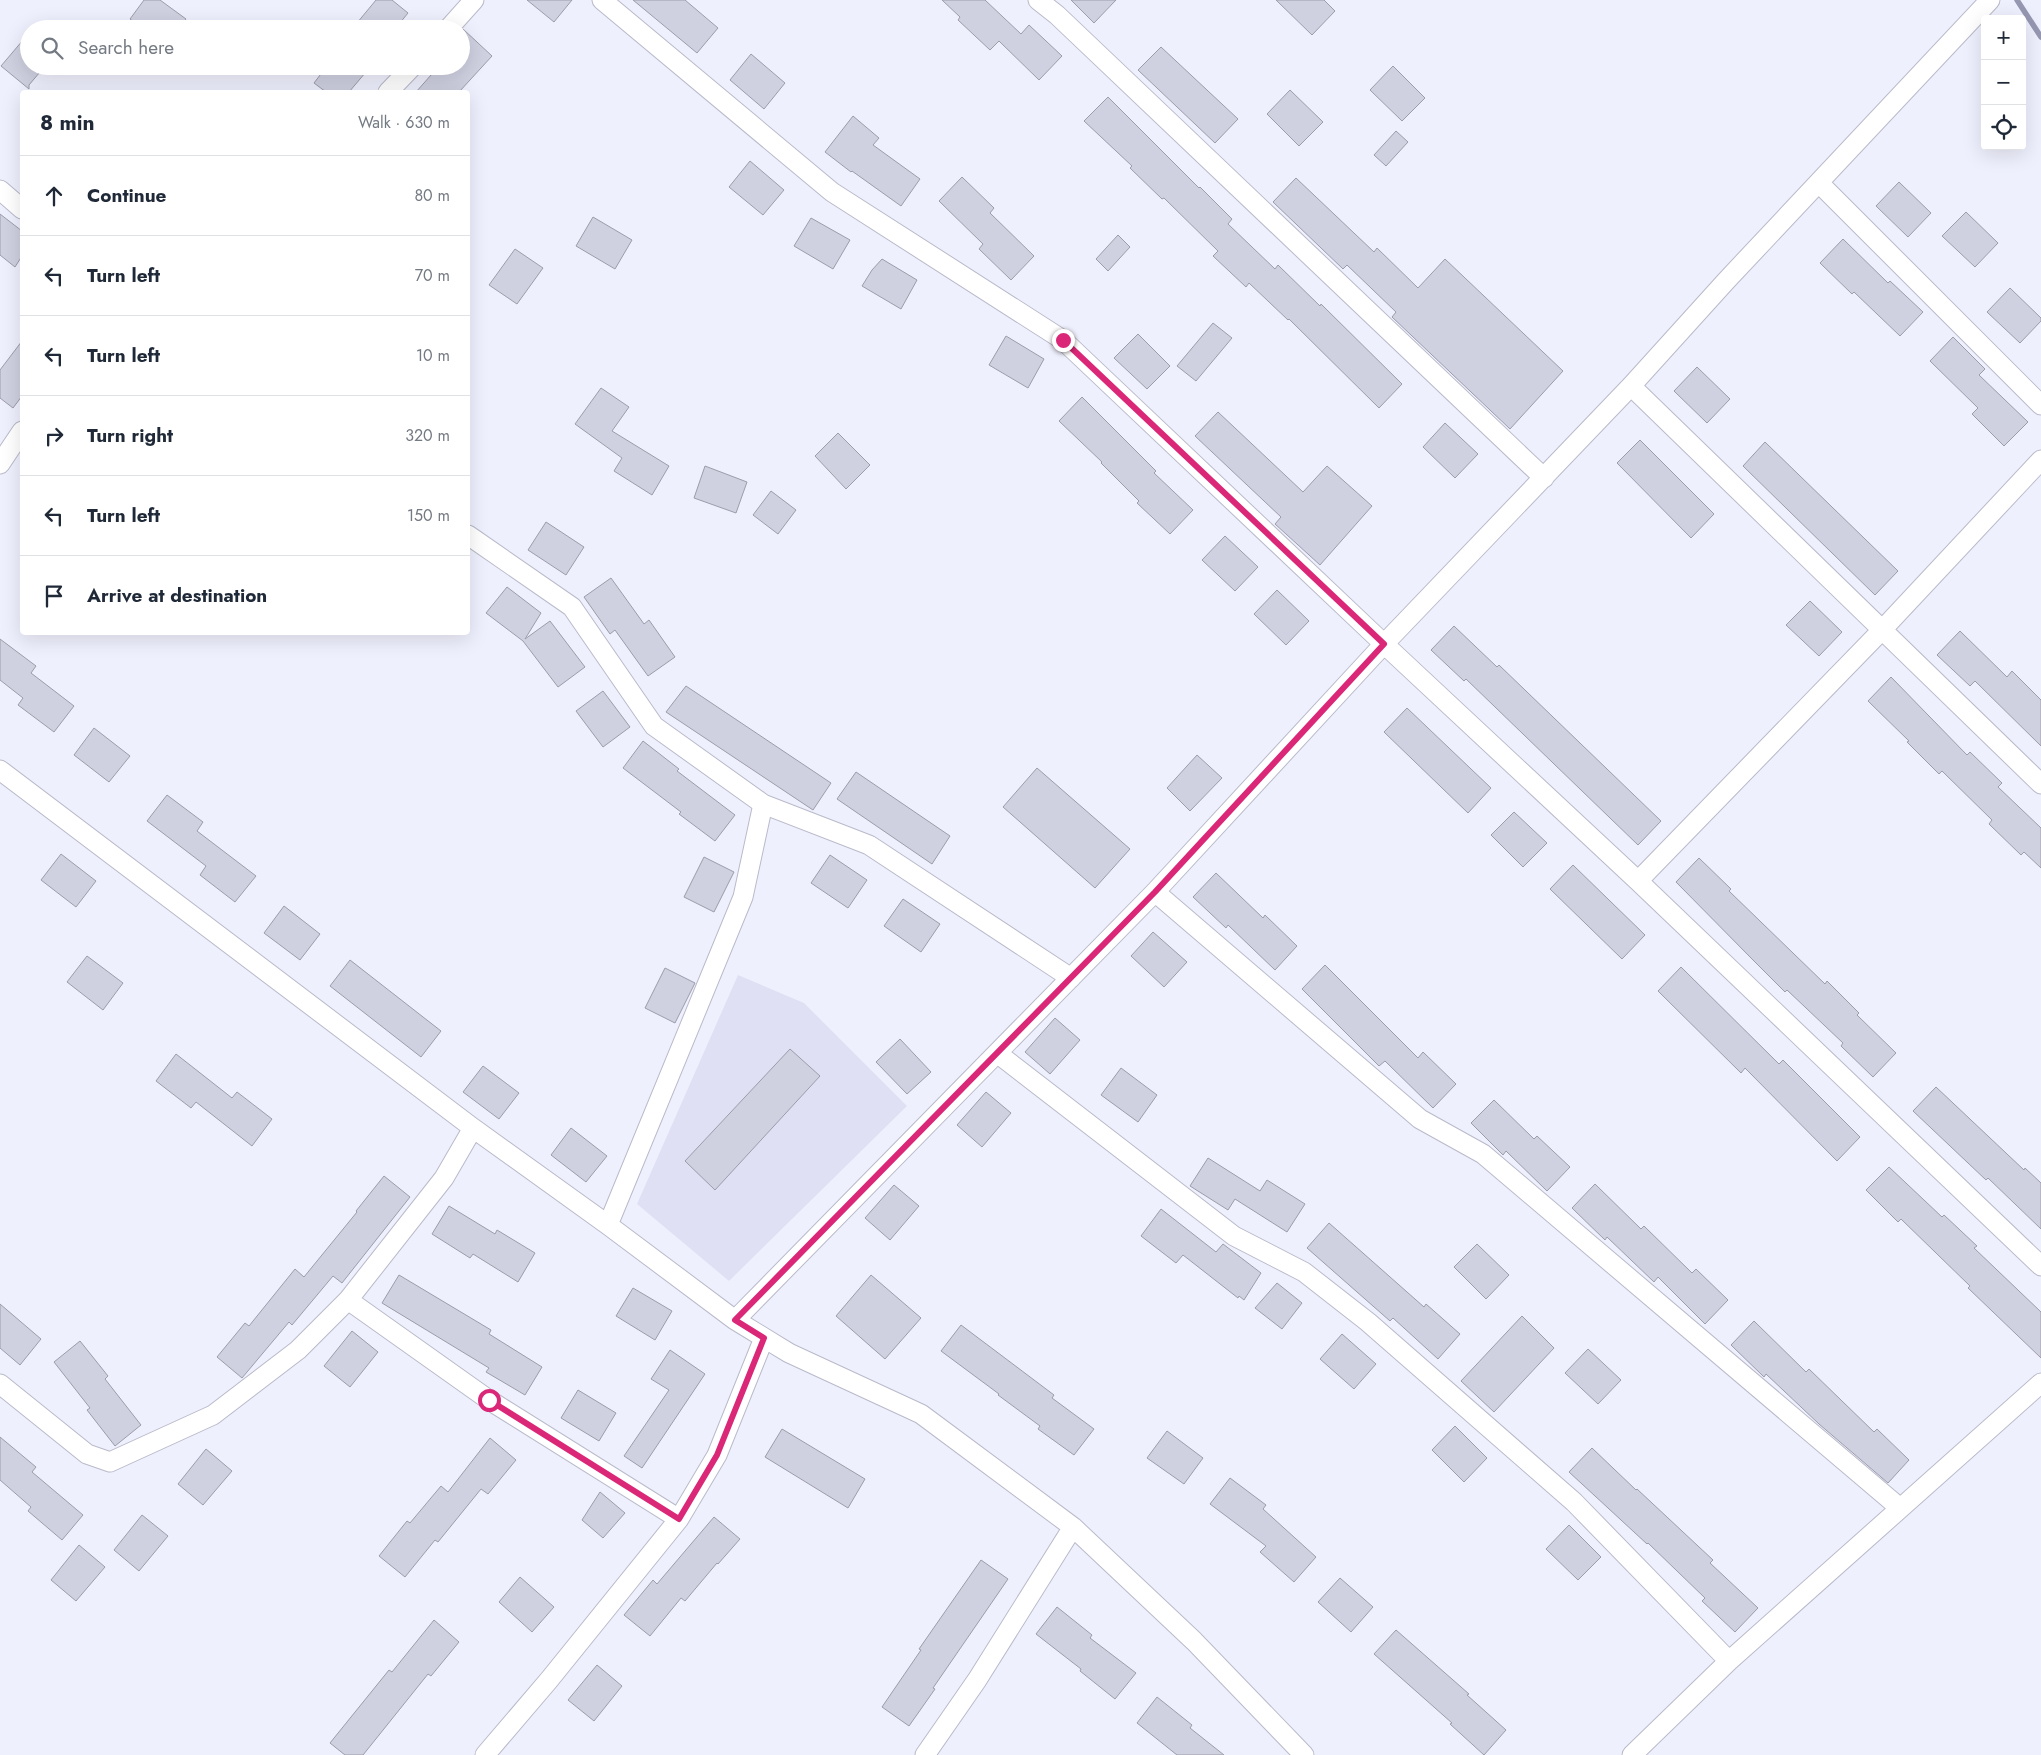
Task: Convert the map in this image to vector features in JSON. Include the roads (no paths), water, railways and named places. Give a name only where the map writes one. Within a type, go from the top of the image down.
[{"type":"street","points":[[456,20],[474,0]]},
{"type":"street","points":[[602,0],[832,192],[1063,340],[1638,881],[2041,1266]]},
{"type":"street","points":[[1038,0],[1057,15],[1544,478]]},
{"type":"street","points":[[735,1320],[1155,892],[1384,644],[1631,386],[1726,280],[1988,2]]},
{"type":"street","points":[[390,90],[404,75]]},
{"type":"street","points":[[1819,183],[2041,405]]},
{"type":"street","points":[[0,190],[20,207]]},
{"type":"street","points":[[1631,386],[1881,631],[2041,784]]},
{"type":"street","points":[[0,464],[20,434]]},
{"type":"street","points":[[1638,881],[1881,631],[2041,460]]},
{"type":"street","points":[[470,536],[572,608],[654,726],[763,804],[869,844],[1071,978]]},
{"type":"street","points":[[0,770],[473,1128],[608,1225],[735,1320],[789,1354],[921,1414],[1073,1527],[1194,1641],[1304,1755]]},
{"type":"street","points":[[608,1225],[744,897],[763,804]]},
{"type":"street","points":[[1155,892],[1420,1118],[1484,1154],[1900,1508]]},
{"type":"street","points":[[996,1054],[1234,1236],[1304,1272],[1368,1322],[1574,1502],[1728,1661]]},
{"type":"street","points":[[0,1384],[86,1454],[110,1462],[213,1415],[298,1350],[348,1300],[444,1178],[473,1128]]},
{"type":"street","points":[[348,1300],[489,1400],[679,1519]]},
{"type":"street","points":[[485,1755],[549,1680],[679,1519],[717,1455],[764,1338]]},
{"type":"street","points":[[1632,1755],[1728,1661],[2041,1383]]},
{"type":"street","points":[[925,1755],[977,1680],[1073,1527]]},
{"type":"waterway","points":[[2017,0],[2041,37]]}]
